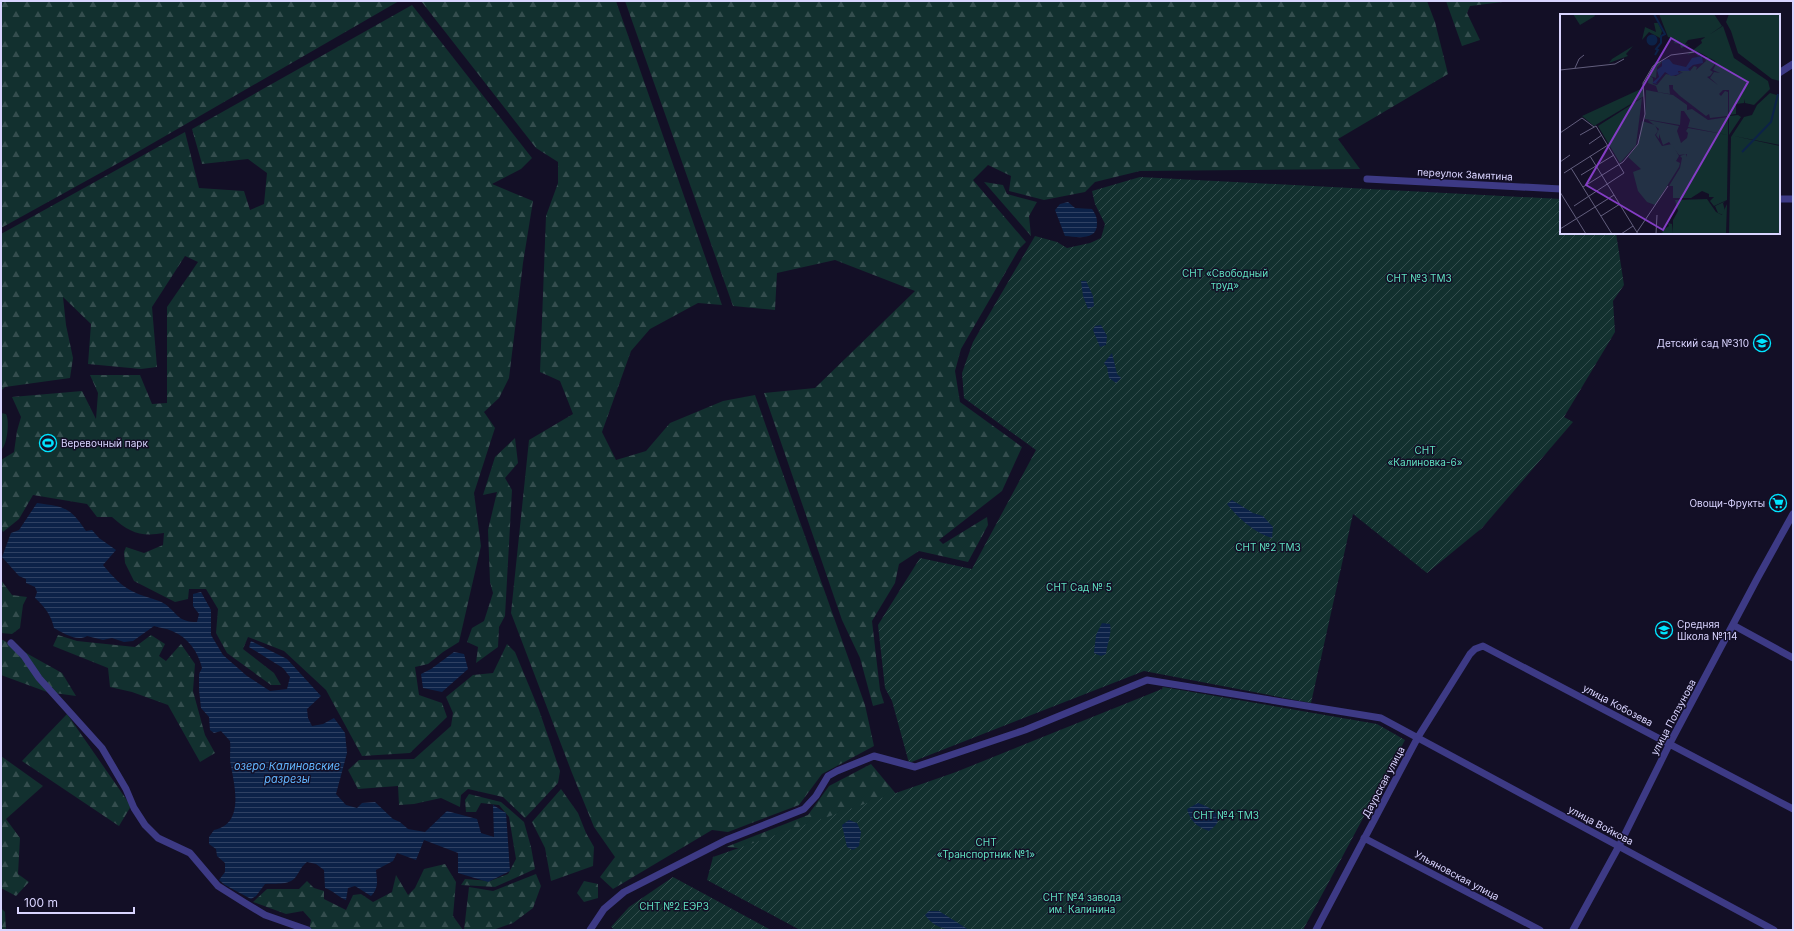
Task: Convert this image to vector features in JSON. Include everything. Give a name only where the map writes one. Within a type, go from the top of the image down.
[{"type":"street","points":[[1780,71],[1793,64]]},
{"type":"street","name":"переулок Замятина","points":[[1367,179],[1560,189]]},
{"type":"street","points":[[1780,199],[1793,199]]},
{"type":"street","name":"улица Ползунова","points":[[1573,930],[1619,846],[1670,743],[1793,514]]},
{"type":"street","points":[[1786,527],[1793,531]]},
{"type":"street","points":[[1733,625],[1793,658]]},
{"type":"street","points":[[11,643],[24,656],[39,678],[102,748],[126,789],[134,808],[145,825],[158,838],[190,853],[218,886],[264,915],[308,930]]},
{"type":"street","name":"улица Кобозева","points":[[1475,649],[1483,646],[1793,809]]},
{"type":"street","name":"Даурская улица","points":[[1316,930],[1418,737],[1470,654],[1475,649]]},
{"type":"street","name":"улица Войкова","points":[[590,930],[604,909],[624,892],[726,840],[804,809],[816,796],[828,776],[837,771],[874,756],[915,767],[1025,730],[1147,680],[1381,718],[1774,930]]},
{"type":"street","name":"Ульяновская улица","points":[[1364,838],[1540,930]]},
{"type":"green space","points":[[1,1],[399,1],[122,161],[1,228]]},
{"type":"green space","points":[[421,1],[616,1],[722,305],[698,303],[650,329],[631,351],[602,432],[616,460],[646,451],[670,423],[723,401],[755,395],[865,705],[874,746],[822,774],[799,805],[728,832],[712,830],[613,889],[600,877],[615,857],[594,827],[511,613],[529,440],[573,414],[560,381],[540,372],[546,216],[558,183],[558,162],[536,148]]},
{"type":"green space","points":[[625,1],[1427,1],[1435,22],[1448,74],[1338,139],[1360,169],[1140,171],[1095,182],[1085,192],[1044,200],[1009,191],[1011,176],[988,165],[973,180],[1026,242],[1019,249],[961,349],[955,371],[960,402],[1022,447],[1002,491],[939,540],[943,544],[987,517],[988,525],[968,562],[919,551],[899,564],[895,583],[872,621],[880,690],[884,703],[873,706],[860,658],[842,620],[764,393],[815,388],[915,291],[835,260],[777,273],[775,310],[733,306]]},
{"type":"green space","points":[[1446,1],[1511,1],[1470,6],[1467,13],[1480,40],[1462,46]]},
{"type":"green space","points":[[412,5],[532,158],[521,169],[492,184],[533,201],[523,263],[509,378],[499,398],[484,412],[495,428],[474,493],[481,546],[459,642],[428,664],[415,667],[419,695],[442,703],[447,717],[410,753],[362,756],[326,690],[284,651],[248,637],[243,649],[274,673],[281,685],[271,685],[227,653],[216,633],[218,609],[206,589],[189,589],[188,599],[175,602],[134,581],[125,563],[124,552],[126,547],[144,553],[163,545],[164,533],[142,534],[124,527],[112,517],[97,517],[87,504],[33,495],[19,519],[3,532],[1,528],[1,460],[14,452],[21,417],[12,397],[82,391],[96,419],[98,393],[90,375],[140,375],[152,404],[167,403],[167,307],[198,262],[185,256],[152,307],[157,367],[141,369],[88,364],[91,324],[63,297],[66,325],[73,358],[70,378],[5,387],[1,391],[1,234],[185,132],[199,188],[244,191],[250,210],[264,204],[267,173],[248,159],[202,164],[192,129]]},
{"type":"green space","points":[[1140,177],[1560,199],[1560,234],[1616,234],[1624,285],[1613,301],[1615,332],[1564,417],[1573,422],[1482,528],[1427,573],[1353,514],[1311,703],[1144,671],[909,763],[892,701],[885,688],[878,625],[920,558],[972,569],[1036,450],[964,398],[962,373],[973,342],[1035,236],[1057,242],[1067,248],[1090,243],[1101,238],[1105,224],[1095,204],[1092,191]]},
{"type":"green space","points":[[984,182],[1003,185],[1007,194],[1037,202],[1029,216],[1031,236]]},
{"type":"green space","points":[[1,413],[6,414],[8,427],[5,444],[1,450]]},
{"type":"green space","points":[[515,438],[518,463],[505,478],[512,490],[505,616],[499,627],[498,647],[476,663],[478,647],[467,642],[472,628],[484,621],[493,593],[490,582],[488,530],[497,492],[483,495],[495,457]]},
{"type":"green space","points":[[1,580],[12,595],[27,597],[23,605],[20,628],[12,634],[1,633]]},
{"type":"green space","points":[[58,635],[77,641],[135,647],[151,635],[165,644],[159,656],[166,661],[181,644],[195,664],[193,691],[205,735],[215,753],[200,762],[168,705],[132,692],[110,687],[108,668],[53,646]]},
{"type":"green space","points":[[1,639],[62,673],[76,696],[47,692],[1,675]]},
{"type":"green space","points":[[507,644],[515,652],[539,710],[560,771],[558,783],[525,818],[503,797],[468,789],[461,795],[460,807],[441,798],[414,804],[399,805],[398,786],[358,789],[348,770],[359,760],[414,759],[451,726],[453,713],[446,697],[473,675],[493,673]]},
{"type":"green space","points":[[1163,687],[1377,724],[1405,740],[1303,930],[800,930],[707,880],[713,857],[956,772],[1162,689]]},
{"type":"green space","points":[[67,714],[131,806],[119,826],[22,761]]},
{"type":"green space","points":[[1,756],[43,786],[6,819],[20,838],[18,874],[29,882],[16,896],[1,888]]},
{"type":"green space","points":[[871,764],[897,795],[798,853],[726,847],[808,815],[829,786]]},
{"type":"green space","points":[[561,789],[578,813],[586,833],[594,847],[593,866],[551,881],[545,848],[532,822]]},
{"type":"green space","points":[[469,794],[501,802],[524,822],[535,869],[495,887],[461,885],[465,879],[490,881],[508,874],[516,859],[509,817],[499,805],[481,803],[476,812],[466,812],[465,800]]},
{"type":"green space","points":[[445,864],[456,882],[453,916],[463,930],[309,930],[311,920],[303,911],[286,914],[253,902],[267,889],[299,889],[307,881],[314,888],[324,891],[324,899],[346,910],[353,895],[361,894],[373,902],[392,892],[396,875],[408,895],[415,888],[424,869]]},
{"type":"green space","points":[[536,874],[541,886],[533,908],[513,923],[493,930],[464,930],[469,887],[493,891]]},
{"type":"green space","name":"СНТ №2 ЕЭРЗ","points":[[673,877],[771,930],[615,930],[611,927],[629,907]]},
{"type":"green space","points":[[584,881],[598,884],[598,898],[584,902],[577,893]]},
{"type":"green space","points":[[1,908],[5,912],[6,930],[1,930]]},
{"type":"water","points":[[1068,202],[1075,208],[1092,209],[1096,216],[1097,224],[1094,233],[1090,236],[1065,236],[1055,210],[1060,204]]},
{"type":"water","points":[[1081,281],[1086,281],[1093,296],[1094,306],[1088,309],[1083,296]]},
{"type":"water","points":[[1101,325],[1107,336],[1106,345],[1100,347],[1093,330],[1095,326]]},
{"type":"water","points":[[1112,353],[1117,374],[1121,378],[1116,383],[1109,378],[1107,367],[1104,363]]},
{"type":"water","points":[[1232,500],[1253,513],[1263,516],[1273,527],[1272,538],[1259,533],[1236,515],[1227,504]]},
{"type":"water","name":"озеро Калиновские разрезы","points":[[37,503],[61,507],[76,517],[86,531],[92,530],[99,538],[116,550],[103,565],[118,581],[126,588],[136,593],[165,604],[182,619],[197,622],[199,614],[193,606],[193,594],[201,592],[211,610],[211,635],[223,655],[247,676],[270,691],[287,689],[290,677],[283,668],[249,647],[251,641],[287,659],[321,696],[307,709],[308,718],[312,726],[323,724],[334,718],[345,733],[347,753],[336,794],[346,805],[357,808],[362,803],[375,802],[393,819],[400,822],[408,829],[425,832],[447,811],[477,819],[481,833],[494,837],[493,805],[506,813],[510,871],[488,882],[458,873],[458,853],[424,840],[416,860],[397,853],[393,861],[376,870],[376,887],[371,896],[355,886],[348,888],[346,900],[343,899],[325,888],[324,870],[316,864],[307,862],[291,881],[265,884],[256,896],[251,899],[225,885],[219,880],[225,872],[225,863],[217,856],[216,849],[209,844],[209,837],[214,830],[224,826],[230,821],[234,813],[235,794],[230,763],[230,741],[221,731],[214,733],[210,730],[209,717],[201,708],[199,674],[202,668],[198,656],[192,646],[183,637],[170,630],[154,626],[133,641],[124,642],[112,638],[103,640],[87,636],[79,638],[54,628],[47,612],[35,598],[37,592],[35,587],[26,583],[26,579],[19,576],[2,557],[11,533],[19,530]]},
{"type":"water","points":[[1102,623],[1110,624],[1110,632],[1106,654],[1101,656],[1094,653],[1096,635]]},
{"type":"water","points":[[454,652],[464,654],[468,669],[442,692],[423,688],[421,674],[431,669]]},
{"type":"water","points":[[1198,803],[1213,810],[1218,817],[1218,821],[1215,826],[1209,831],[1192,820],[1187,809]]},
{"type":"water","points":[[849,820],[857,823],[861,832],[859,846],[853,850],[847,847],[842,825]]},
{"type":"water","points":[[929,911],[939,911],[969,930],[939,927],[925,915]]},
{"type":"place","name":"Детский сад №310","points":[[1762,343]]},
{"type":"place","name":"Веревочный парк","points":[[48,443]]},
{"type":"place","name":"Овощи-Фрукты","points":[[1778,503]]},
{"type":"place","name":"Средняя Школа №114","points":[[1664,630]]},
{"type":"park label","name":"СНТ «Свободный труд»","points":[[1225,278]]},
{"type":"park label","name":"СНТ №3 ТМЗ","points":[[1419,278]]},
{"type":"park label","name":"СНТ «Калиновка-6»","points":[[1425,456]]},
{"type":"park label","name":"СНТ №2 ТМЗ","points":[[1268,547]]},
{"type":"park label","name":"СНТ Сад № 5","points":[[1079,587]]},
{"type":"park label","name":"СНТ №4 ТМЗ","points":[[1226,815]]},
{"type":"park label","name":"СНТ «Транспортник №1»","points":[[986,848]]},
{"type":"park label","name":"СНТ №4 завода им. Калинина","points":[[1082,902]]}]
